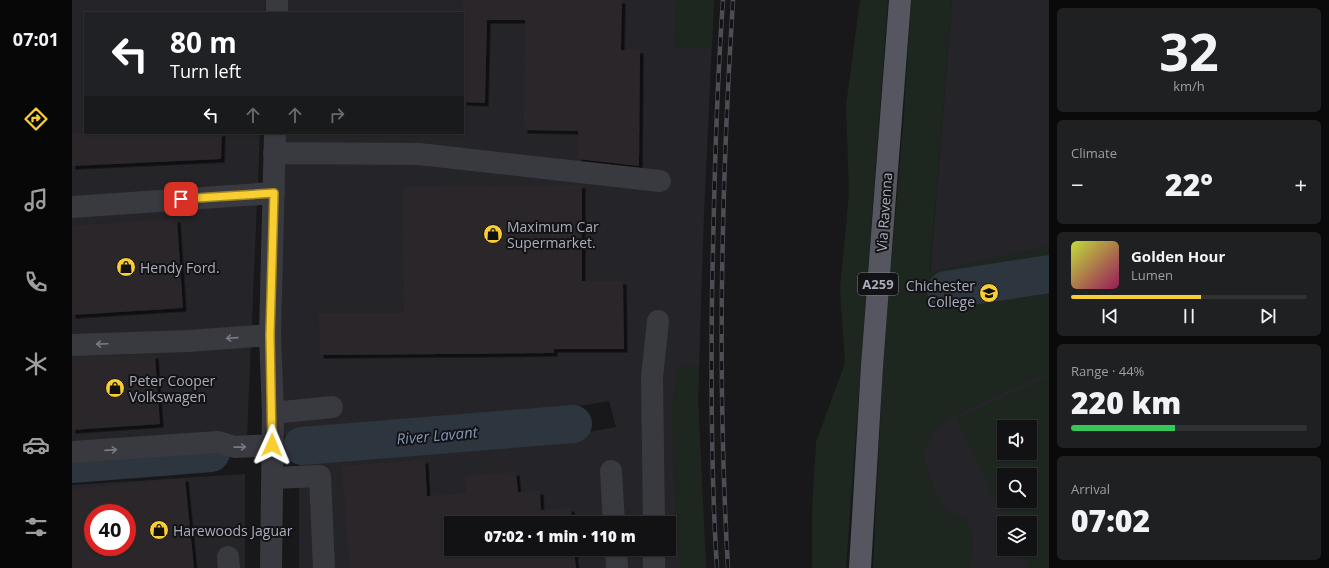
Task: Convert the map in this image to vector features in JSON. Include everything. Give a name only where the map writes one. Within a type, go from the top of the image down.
[{"type":"main road","name":"Via Ravenna","points":[[860,568],[872,366],[900,0]]},
{"type":"street","points":[[276,12],[277,0]]},
{"type":"street","points":[[271,568],[273,414],[270,335],[275,143],[419,154],[660,180]]},
{"type":"street","points":[[72,206],[274,193]]},
{"type":"street","points":[[654,516],[652,377],[658,321]]},
{"type":"street","points":[[72,345],[188,341],[270,335]]},
{"type":"street","points":[[273,414],[332,407]]},
{"type":"street","points":[[72,452],[218,442],[235,447],[272,445]]},
{"type":"street","points":[[611,471],[614,516]]},
{"type":"street","points":[[272,478],[320,476],[324,568]]},
{"type":"street","points":[[616,556],[617,568]]},
{"type":"street","points":[[654,556],[654,568]]},
{"type":"shaded area","points":[[72,0],[266,0],[265,12],[84,12],[84,134],[260,134],[247,437],[72,446]]},
{"type":"shaded area","points":[[284,0],[714,0],[704,215],[698,400],[706,568],[299,568],[299,462],[522,444],[616,427],[609,401],[465,426],[279,436],[281,134],[464,134],[464,12],[284,12]]},
{"type":"shaded area","points":[[676,0],[714,0],[712,48],[674,47]]},
{"type":"shaded area","points":[[860,0],[888,0],[846,568],[812,568],[812,510],[816,442],[845,363],[840,288],[849,194],[846,106]]},
{"type":"shaded area","points":[[911,0],[952,0],[930,272],[1049,246],[1049,372],[956,415],[933,432],[923,451],[935,490],[946,510],[967,520],[974,540],[970,568],[873,568],[883,362],[904,113]]},
{"type":"shaded area","name":"Chichester College","points":[[952,0],[1049,0],[1049,568],[912,568],[927,314]]},
{"type":"shaded area","points":[[699,365],[698,400],[706,568],[680,568],[674,493],[672,406],[678,366]]},
{"type":"shaded area","points":[[1049,376],[1049,568],[1028,568],[1022,556],[1037,556],[1037,516],[1003,516],[999,508],[1037,508],[1037,468],[997,468],[997,504],[957,419]]},
{"type":"shaded area","points":[[245,474],[245,568],[72,568],[72,485]]},
{"type":"building","points":[[463,0],[622,0],[621,50],[640,50],[639,166],[578,159],[578,131],[524,130],[525,20],[487,20],[485,103],[464,102]]},
{"type":"building","points":[[72,133],[222,134],[221,159],[72,166]]},
{"type":"building","name":"Maximum Car Supermarket.","points":[[582,185],[582,281],[623,281],[624,349],[554,349],[554,353],[320,355],[319,313],[404,313],[403,187]]},
{"type":"building","name":"Hendy Ford.","points":[[177,219],[183,308],[72,315],[72,226]]},
{"type":"building","name":"Peter Cooper Volkswagen","points":[[155,355],[160,424],[72,430],[72,357]]},
{"type":"building","points":[[425,460],[427,496],[466,493],[465,476],[516,472],[518,492],[540,491],[541,510],[571,508],[572,516],[444,516],[444,556],[575,556],[576,568],[350,568],[342,466]]},
{"type":"building","name":"Harewoods Jaguar","points":[[185,478],[194,568],[72,568],[72,489]]},
{"type":"waterway","name":"River Lavant","points":[[946,290],[1049,274]]},
{"type":"waterway","name":"River Lavant","points":[[302,446],[573,424]]},
{"type":"waterway","name":"River Lavant","points":[[72,464],[211,453]]},
{"type":"railway","points":[[717,568],[712,432],[712,296],[717,111],[723,0]]},
{"type":"railway","points":[[728,568],[722,426],[722,284],[723,213],[733,0]]},
{"type":"place","name":"Maximum Car Supermarket.","points":[[493,234]]},
{"type":"place","name":"Hendy Ford.","points":[[126,267]]},
{"type":"place","name":"Chichester College","points":[[989,293]]},
{"type":"place","name":"Peter Cooper Volkswagen","points":[[115,388]]},
{"type":"place","name":"Harewoods Jaguar","points":[[159,530]]},
{"type":"route","points":[[181,199],[274,193],[270,335],[273,414],[272,445]]}]
